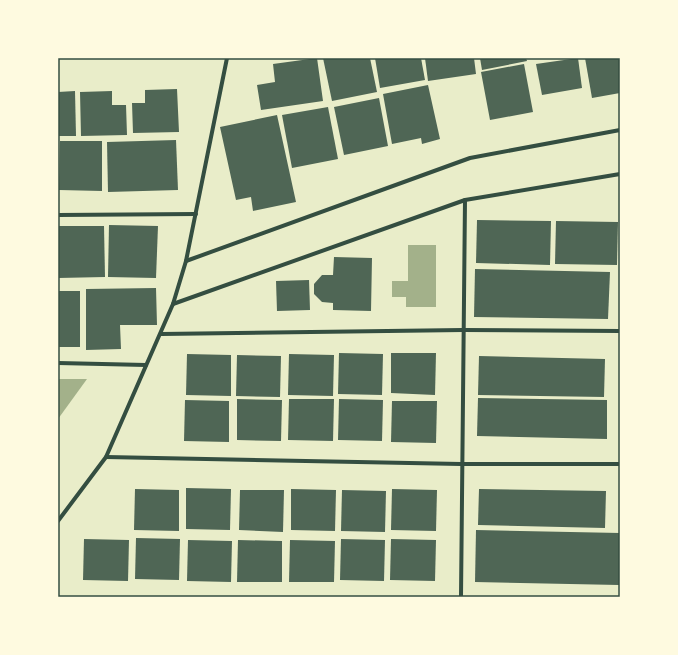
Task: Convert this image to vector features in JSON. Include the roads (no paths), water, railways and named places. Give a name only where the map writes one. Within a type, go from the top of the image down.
[{"type":"street","points":[[58,521],[106,457],[173,304],[186,261],[227,58]]},
{"type":"street","points":[[186,261],[470,158],[620,130]]},
{"type":"street","points":[[173,304],[465,200],[620,174]]},
{"type":"street","points":[[460,597],[465,200]]},
{"type":"street","points":[[58,215],[196,214]]},
{"type":"street","points":[[161,334],[463,330],[620,331]]},
{"type":"street","points":[[58,363],[146,365]]},
{"type":"street","points":[[106,457],[461,464],[620,464]]}]
